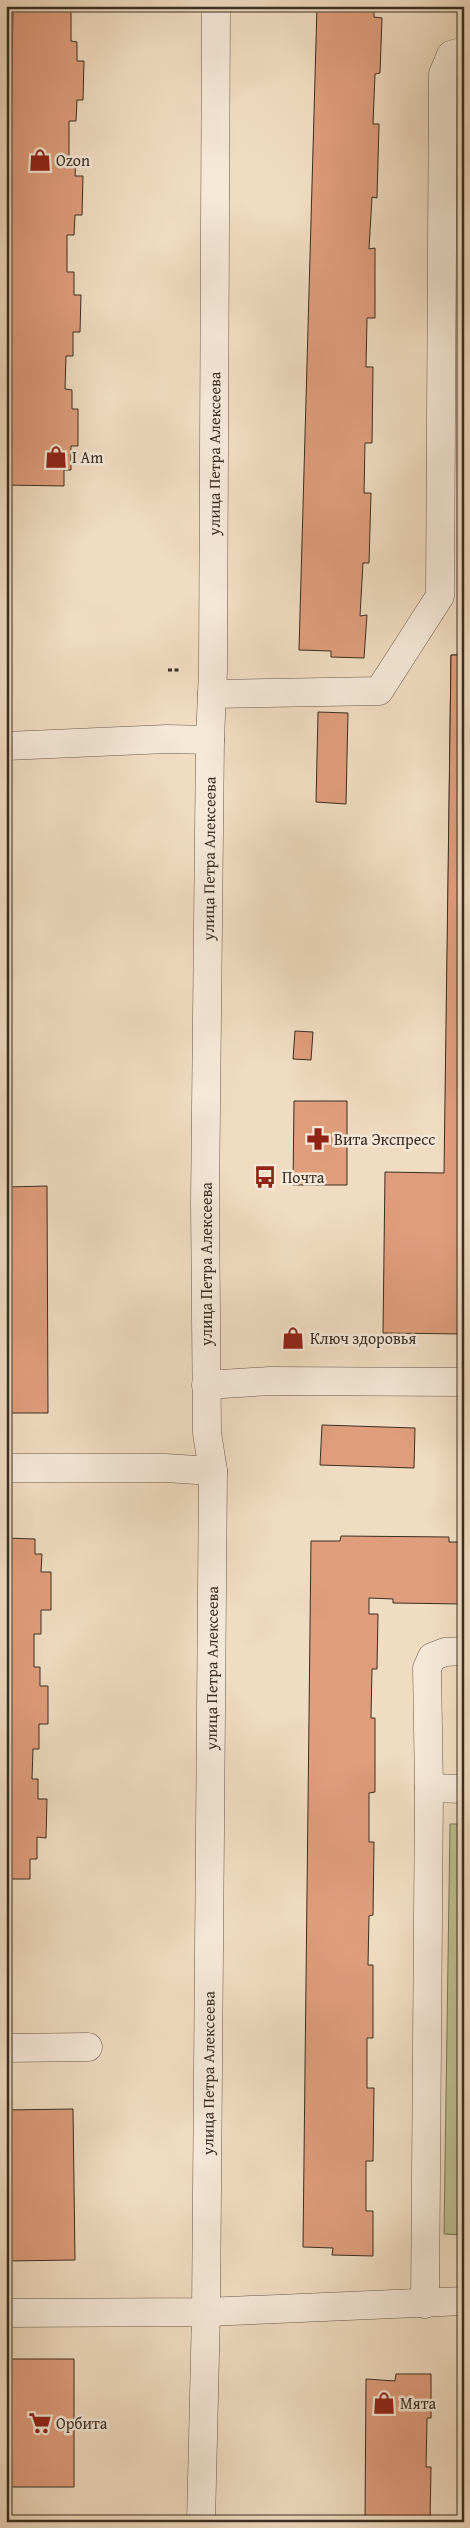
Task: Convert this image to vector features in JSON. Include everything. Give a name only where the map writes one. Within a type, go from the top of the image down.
[{"type":"street","name":"улица Петра Алексеева","points":[[201,2522],[206,2312],[213,1471],[207,1433],[205,1201],[212,694],[216,6]]},
{"type":"street","points":[[212,694],[379,690],[452,596],[443,74],[451,55],[464,51]]},
{"type":"street","points":[[6,746],[168,739],[210,740]]},
{"type":"street","points":[[206,1385],[270,1381],[464,1382]]},
{"type":"street","points":[[6,1468],[165,1468],[213,1471]]},
{"type":"street","points":[[424,2304],[429,1788],[428,1668],[432,1657],[445,1652],[464,1652]]},
{"type":"street","points":[[429,1788],[464,1789]]},
{"type":"street","points":[[6,2048],[88,2047]]},
{"type":"street","points":[[6,2313],[206,2312],[464,2301]]},
{"type":"green space","points":[[450,1824],[464,1824],[464,2235],[444,2234]]},
{"type":"building","points":[[13,6],[78,6],[71,8],[71,41],[77,42],[77,61],[84,61],[83,100],[77,100],[76,121],[69,121],[69,158],[76,158],[75,176],[83,176],[82,215],[75,215],[74,235],[67,235],[67,272],[74,272],[74,295],[81,295],[80,332],[73,332],[73,356],[66,356],[65,389],[72,390],[72,409],[78,409],[78,446],[71,446],[71,470],[64,470],[64,486],[6,485]]},
{"type":"building","points":[[317,6],[374,6],[374,17],[382,18],[380,73],[375,74],[373,124],[379,124],[377,198],[372,197],[369,249],[375,248],[375,318],[367,318],[366,367],[373,367],[372,443],[365,443],[364,493],[371,493],[369,563],[363,563],[360,616],[367,615],[364,658],[331,657],[331,651],[299,650]]},
{"type":"building","points":[[451,655],[464,655],[464,1150],[445,1149]]},
{"type":"building","points":[[451,655],[464,655],[464,1334],[383,1333],[385,1172],[444,1173]]},
{"type":"building","points":[[318,712],[348,713],[346,804],[316,802]]},
{"type":"building","points":[[295,1031],[313,1032],[311,1060],[293,1059]]},
{"type":"building","points":[[294,1101],[347,1101],[347,1185],[293,1185]]},
{"type":"building","points":[[47,1186],[48,1413],[6,1413],[6,1187]]},
{"type":"building","points":[[322,1425],[415,1428],[414,1468],[320,1465]]},
{"type":"building","points":[[341,1536],[449,1537],[449,1542],[464,1542],[464,1604],[393,1603],[393,1599],[369,1598],[369,1614],[378,1614],[377,1669],[372,1669],[371,1718],[375,1718],[375,1792],[369,1793],[369,1842],[374,1842],[373,1915],[369,1916],[368,1965],[373,1965],[373,2038],[367,2038],[367,2088],[374,2088],[373,2161],[366,2161],[366,2211],[373,2211],[373,2256],[332,2255],[333,2248],[303,2247],[311,1541],[340,1541]]},
{"type":"building","points":[[6,1538],[35,1539],[35,1554],[42,1554],[41,1572],[51,1572],[51,1610],[41,1610],[41,1634],[34,1634],[34,1667],[40,1667],[40,1686],[48,1686],[48,1724],[39,1724],[39,1749],[33,1749],[32,1779],[38,1779],[38,1799],[47,1799],[46,1838],[37,1837],[37,1859],[30,1859],[30,1879],[6,1879]]},
{"type":"building","points":[[73,2109],[75,2260],[6,2261],[6,2110]]},
{"type":"building","name":"Орбита","points":[[6,2359],[74,2359],[74,2487],[8,2487],[8,2494],[6,2494]]},
{"type":"building","points":[[396,2374],[431,2374],[431,2418],[427,2418],[426,2467],[431,2467],[430,2522],[365,2522],[366,2379],[395,2381]]},
{"type":"place","name":"Ozon","points":[[40,160]]},
{"type":"place","name":"I Am","points":[[56,457]]},
{"type":"place","name":"Вита Экспресс","points":[[318,1139]]},
{"type":"place","name":"Почта","points":[[265,1177]]},
{"type":"place","name":"Ключ здоровья","points":[[293,1338]]},
{"type":"place","name":"Мята","points":[[384,2403]]},
{"type":"place","name":"Орбита","points":[[40,2423]]}]
